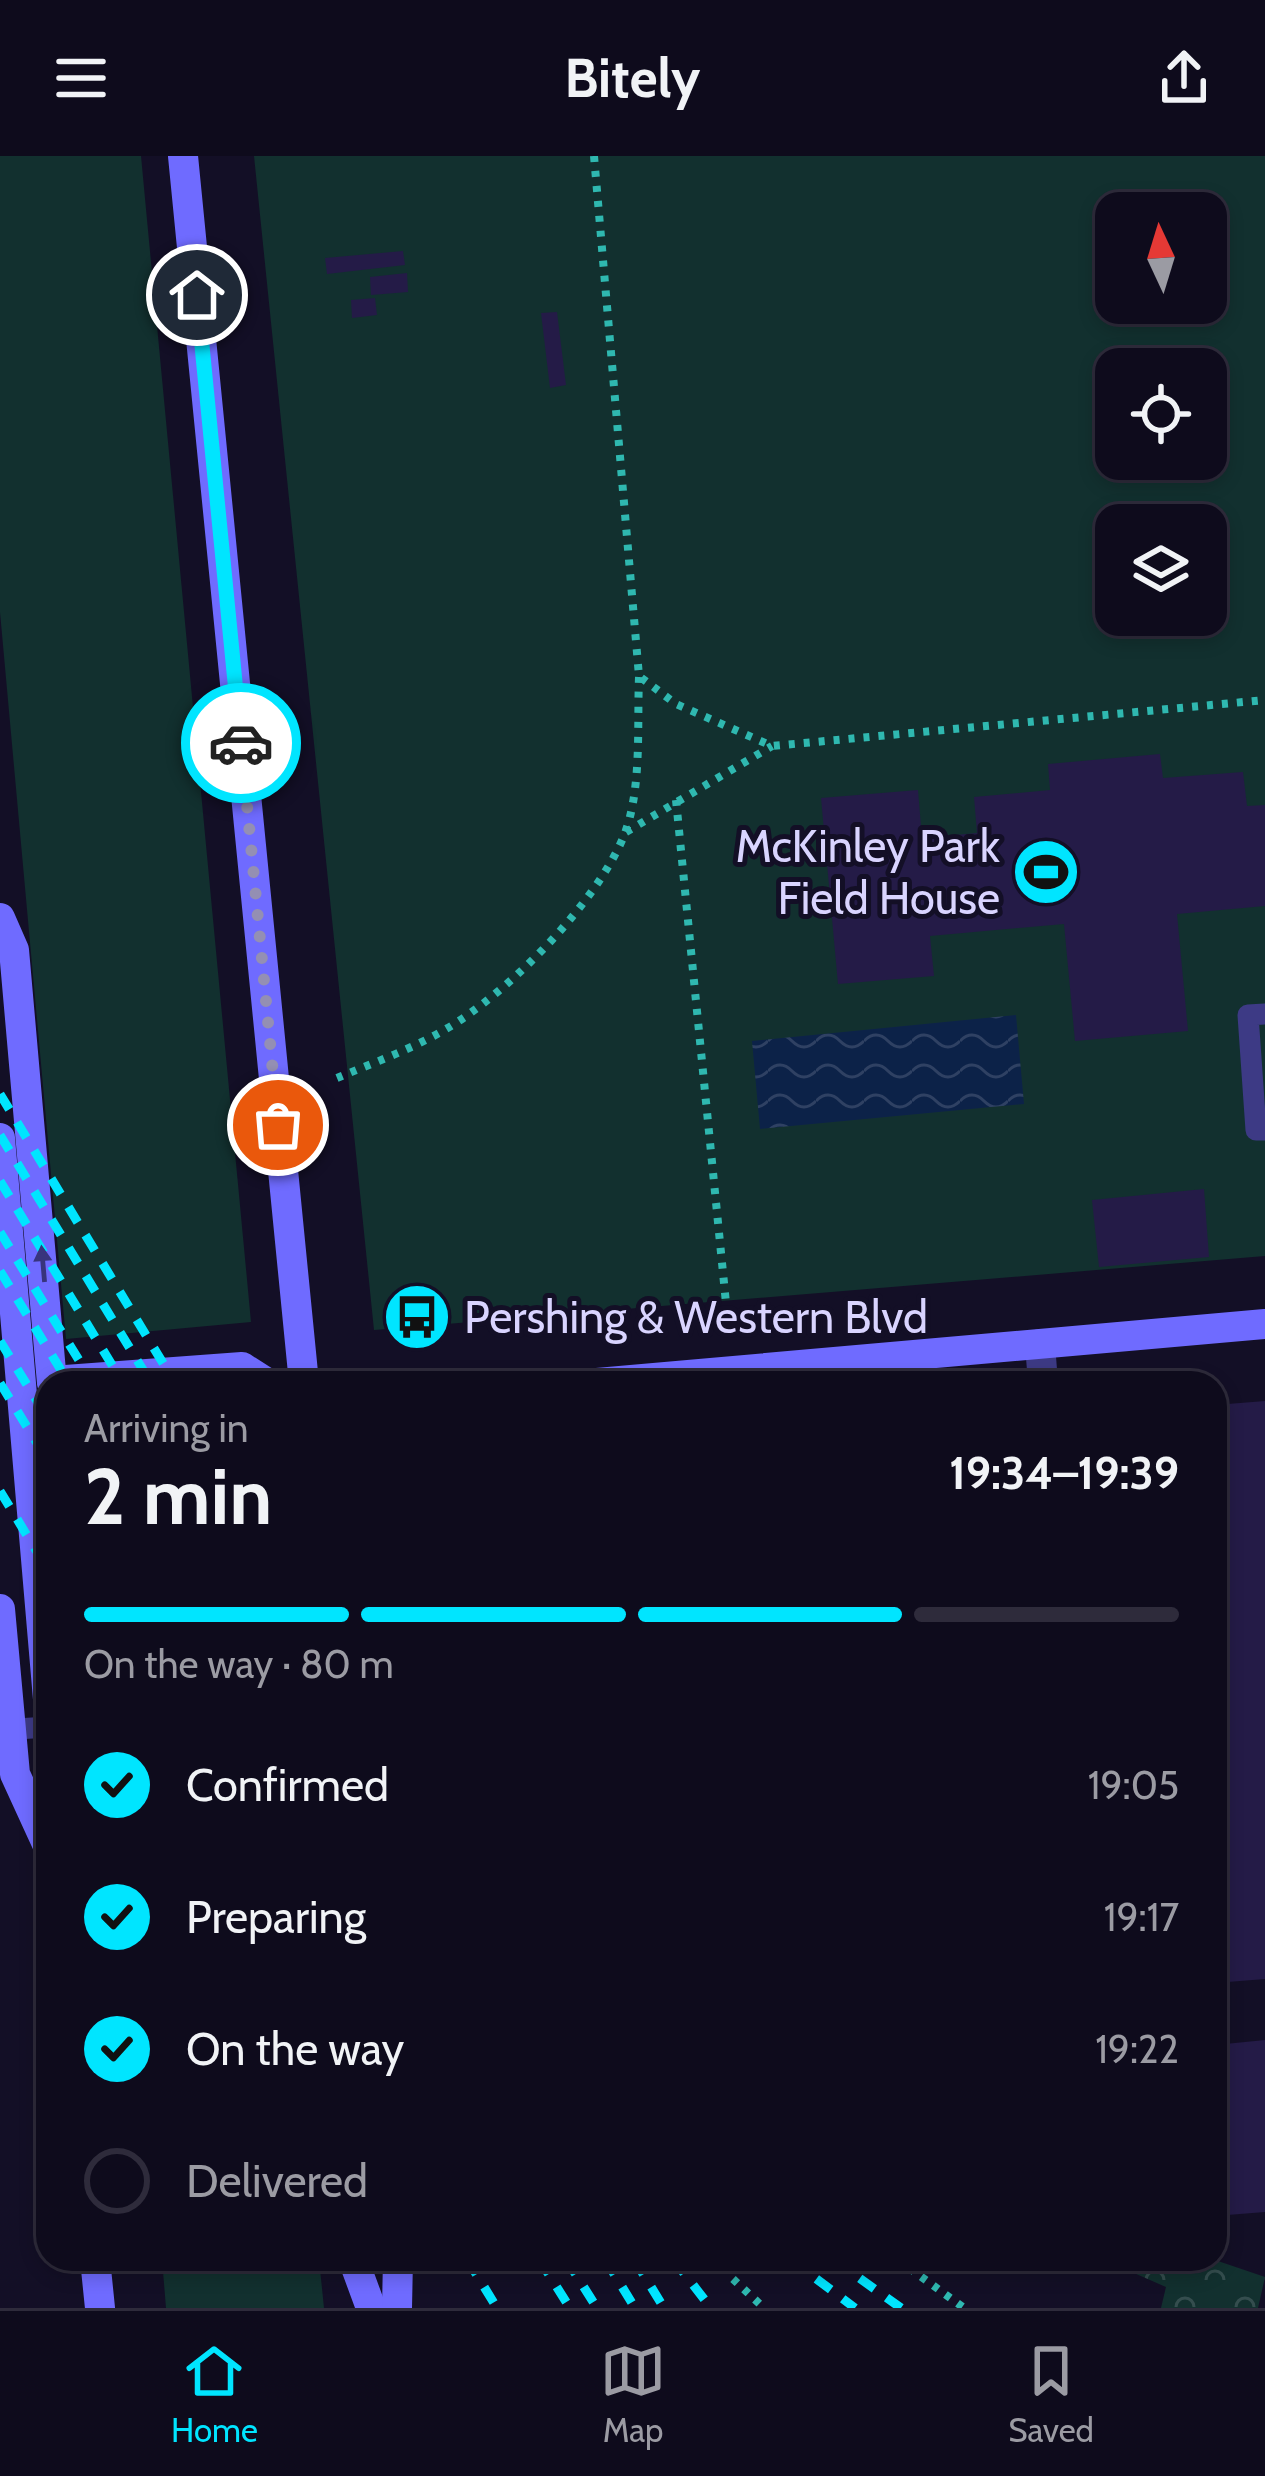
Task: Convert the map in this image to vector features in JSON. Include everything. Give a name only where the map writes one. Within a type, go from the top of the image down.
[{"type":"main road","points":[[184,156],[303,1371]]},
{"type":"main road","points":[[0,918],[14,950],[51,1371]]},
{"type":"main road","points":[[0,1138],[36,1559]]},
{"type":"main road","points":[[733,1371],[1265,1324]]},
{"type":"main road","points":[[191,1371],[242,1367],[248,1371]]},
{"type":"main road","points":[[0,1609],[5,1730],[15,1774],[36,1820]]},
{"type":"main road","points":[[96,2271],[100,2308]]},
{"type":"main road","points":[[357,2271],[371,2308]]},
{"type":"main road","points":[[397,2308],[398,2271]]},
{"type":"street","points":[[1040,1344],[1042,1371]]},
{"type":"lane","points":[[1265,1014],[1248,1015],[1256,1130],[1265,1130]]},
{"type":"lane","points":[[5,1730],[36,1727]]},
{"type":"path","points":[[337,1078],[447,1028],[488,999],[592,889],[625,833],[635,782],[640,676],[594,156]]},
{"type":"path","points":[[640,676],[676,704],[772,746]]},
{"type":"path","points":[[625,833],[772,746],[1265,700]]},
{"type":"path","points":[[676,800],[727,1303]]},
{"type":"path","points":[[913,2271],[964,2308]]},
{"type":"path","points":[[733,2279],[764,2308]]},
{"type":"green space","points":[[0,156],[141,156],[251,1322],[66,1339],[0,612]]},
{"type":"green space","points":[[254,156],[1265,156],[1265,1256],[374,1330]]},
{"type":"green space","points":[[1227,2264],[1265,2277],[1258,2308],[1161,2308],[1166,2287],[1129,2271],[1227,2271]]},
{"type":"green space","points":[[163,2271],[320,2271],[324,2308],[166,2308]]},
{"type":"water","points":[[1016,1015],[1024,1104],[760,1129],[752,1041]]},
{"type":"building","points":[[403,251],[405,265],[327,274],[325,258]]},
{"type":"building","points":[[407,273],[408,292],[371,295],[370,277]]},
{"type":"building","points":[[375,298],[377,315],[352,318],[351,300]]},
{"type":"building","points":[[557,312],[566,385],[550,388],[541,313]]},
{"type":"building","name":"McKinley Park Field House","points":[[1160,754],[1163,778],[1243,772],[1247,806],[1265,805],[1265,906],[1177,914],[1188,1031],[1075,1041],[1064,924],[930,936],[934,976],[838,984],[821,798],[918,790],[922,838],[977,833],[974,797],[1050,790],[1048,764]]},
{"type":"building","points":[[1204,1189],[1209,1257],[1099,1267],[1092,1200]]},
{"type":"building","points":[[1265,1401],[1265,1979],[1227,1982],[1227,1404]]},
{"type":"building","points":[[1265,2040],[1265,2212],[1227,2215],[1227,2044]]},
{"type":"railway","points":[[0,1094],[168,1371]]},
{"type":"railway","points":[[0,1135],[144,1371]]},
{"type":"railway","points":[[0,1181],[116,1371]]},
{"type":"railway","points":[[0,1232],[86,1371]]},
{"type":"railway","points":[[0,1271],[62,1371]]},
{"type":"railway","points":[[0,1341],[36,1400]]},
{"type":"railway","points":[[0,1383],[36,1442]]},
{"type":"railway","points":[[0,1491],[36,1550]]},
{"type":"railway","points":[[474,2271],[497,2308]]},
{"type":"railway","points":[[547,2271],[570,2308]]},
{"type":"railway","points":[[574,2271],[597,2308]]},
{"type":"railway","points":[[612,2271],[635,2308]]},
{"type":"railway","points":[[641,2271],[664,2308]]},
{"type":"railway","points":[[682,2271],[711,2308]]},
{"type":"railway","points":[[806,2271],[855,2308]]},
{"type":"railway","points":[[850,2271],[901,2308]]},
{"type":"way so far","points":[[241,743],[278,1125]]},
{"type":"place","name":"McKinley Park Field House","points":[[1046,872]]},
{"type":"place","name":"Pershing & Western Blvd","points":[[417,1317]]},
{"type":"route","points":[[197,295],[241,743]]}]
